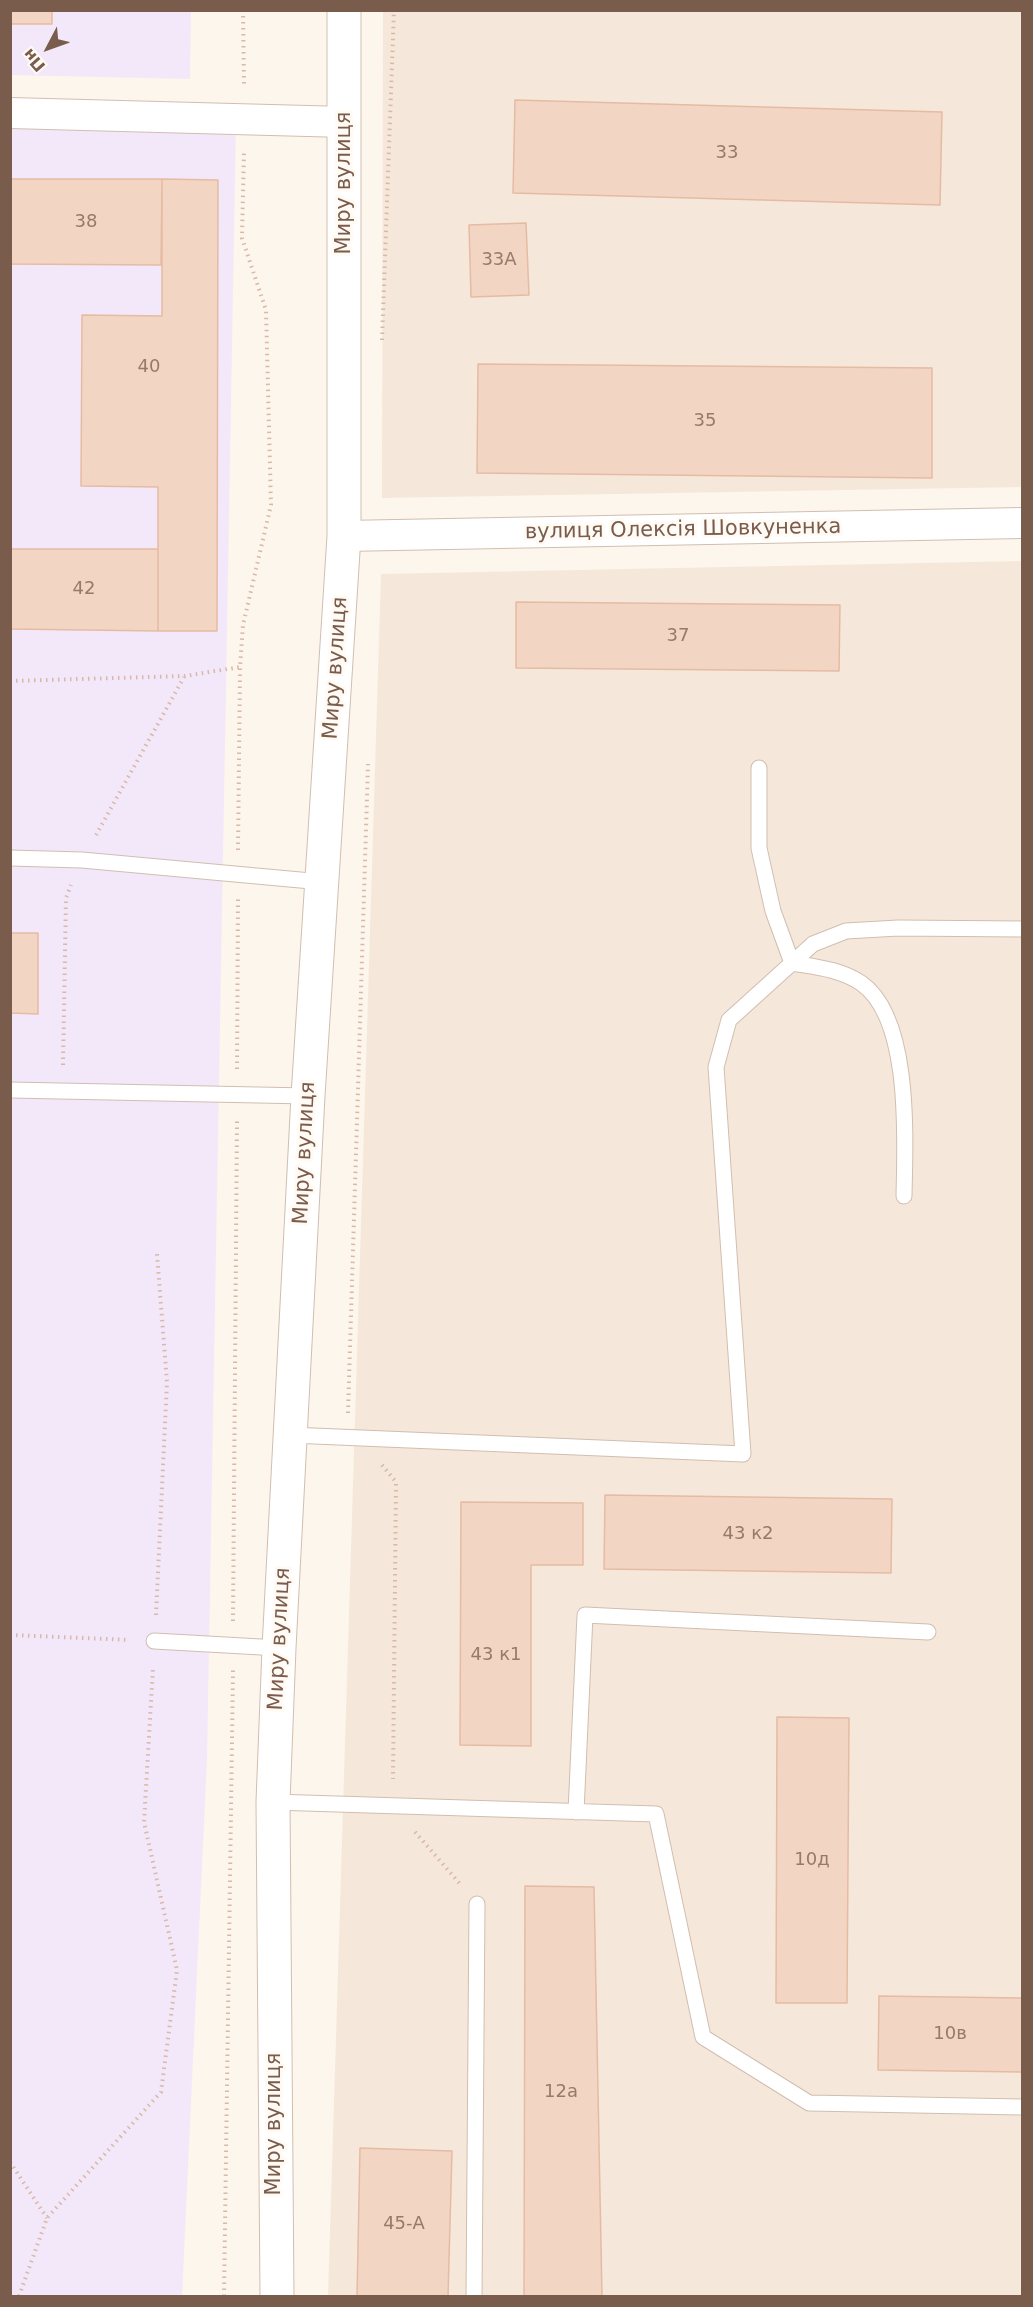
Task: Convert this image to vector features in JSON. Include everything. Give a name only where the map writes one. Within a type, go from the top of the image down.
[{"type":"street","name":"Миру вулиця","points":[[277,2296],[273,1802],[308,1096],[344,536],[344,10]]},
{"type":"street","points":[[10,113],[345,122]]},
{"type":"street","name":"вулиця Олексія Шовкуненка","points":[[344,536],[1023,523]]},
{"type":"lane","points":[[759,768],[759,848],[773,911],[792,963]]},
{"type":"lane","points":[[10,858],[82,860],[322,882]]},
{"type":"lane","points":[[290,1435],[743,1454],[716,1067],[729,1020],[813,944],[846,931],[898,928],[1023,929]]},
{"type":"lane","points":[[792,963],[842,972],[864,985],[882,1007],[896,1044],[905,1106],[904,1196]]},
{"type":"lane","points":[[10,1090],[308,1096]]},
{"type":"lane","points":[[576,1812],[585,1615],[928,1632]]},
{"type":"lane","points":[[154,1641],[279,1648]]},
{"type":"lane","points":[[273,1802],[656,1814],[703,2037],[809,2103],[1023,2107]]},
{"type":"lane","points":[[474,2296],[477,1904]]},
{"type":"path","points":[[224,2296],[233,1646],[240,667],[243,626],[271,505],[266,310],[242,238],[243,10]]},
{"type":"path","points":[[10,681],[185,676],[240,667]]},
{"type":"path","points":[[63,1091],[66,898],[82,860],[185,676]]},
{"type":"path","points":[[19,2296],[46,2218],[161,2092],[177,1970],[144,1822],[167,1382],[157,1254]]},
{"type":"path","points":[[358,1438],[396,1482],[392,1806],[477,1904]]},
{"type":"path","points":[[10,1635],[154,1641]]},
{"type":"path","points":[[10,2162],[46,2218]]},
{"type":"shaded area","points":[[11,11],[191,11],[190,79],[11,75]]},
{"type":"shaded area","points":[[383,11],[1022,11],[1022,487],[382,498]]},
{"type":"shaded area","points":[[236,121],[207,1758],[182,2296],[11,2296],[10,125]]},
{"type":"shaded area","points":[[1022,561],[1022,2296],[328,2296],[381,574]]},
{"type":"building","points":[[10,10],[52,10],[52,24],[10,24]]},
{"type":"building","points":[[515,100],[942,112],[940,205],[513,193]]},
{"type":"building","points":[[10,179],[162,179],[161,265],[10,264]]},
{"type":"building","points":[[162,179],[218,180],[217,631],[158,631],[158,487],[81,486],[82,315],[162,316]]},
{"type":"building","points":[[526,223],[529,295],[471,297],[469,225]]},
{"type":"building","points":[[478,364],[932,368],[932,478],[477,473]]},
{"type":"building","points":[[10,549],[158,549],[158,631],[10,629]]},
{"type":"building","points":[[516,602],[840,605],[839,671],[516,668]]},
{"type":"building","points":[[10,933],[38,933],[38,1014],[10,1013]]},
{"type":"building","points":[[605,1495],[892,1499],[891,1573],[604,1569]]},
{"type":"building","points":[[461,1502],[583,1503],[583,1565],[531,1565],[531,1746],[460,1745]]},
{"type":"building","points":[[777,1717],[849,1718],[847,2003],[776,2003]]},
{"type":"building","points":[[525,1886],[594,1887],[602,2296],[524,2296]]},
{"type":"building","points":[[879,1996],[1022,1998],[1022,2072],[878,2070]]},
{"type":"building","points":[[360,2148],[452,2151],[448,2296],[357,2296]]}]
